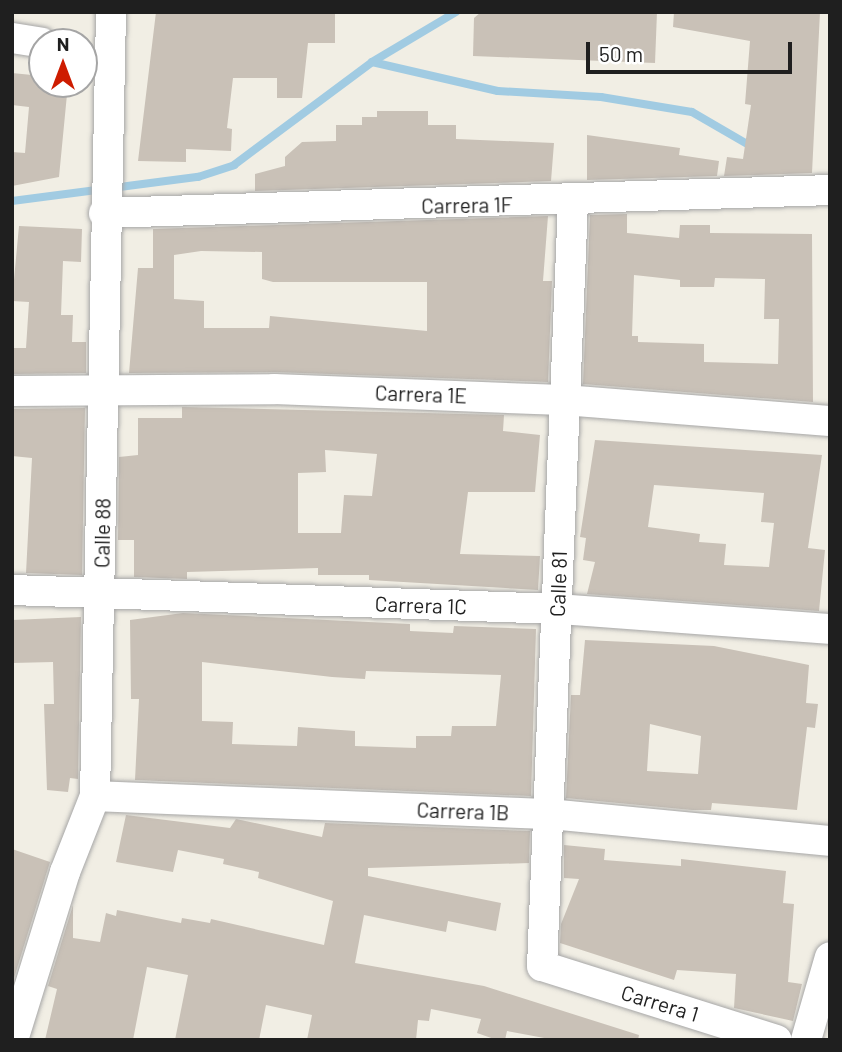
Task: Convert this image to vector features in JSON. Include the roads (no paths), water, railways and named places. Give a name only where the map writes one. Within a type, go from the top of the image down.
[{"type":"street","name":"Calle 88","points":[[98,44],[111,12]]},
{"type":"street","name":"Calle 88","points":[[13,1040],[65,872],[95,796],[101,595],[104,197],[98,98]]},
{"type":"street","name":"Carrera 1F","points":[[104,197],[573,202],[830,190]]},
{"type":"street","name":"Calle 81","points":[[542,966],[573,202]]},
{"type":"street","name":"Carrera 1E","points":[[12,391],[274,389],[563,400],[830,421]]},
{"type":"street","name":"Carrera 1C","points":[[12,590],[558,609],[830,629]]},
{"type":"street","name":"Carrera 1B","points":[[95,796],[550,814],[830,841]]},
{"type":"street","name":"Carrera 1","points":[[542,966],[777,1040]]},
{"type":"street","points":[[806,1040],[829,970]]},
{"type":"waterway","points":[[12,201],[198,177],[234,165],[372,62],[456,12]]},
{"type":"waterway","points":[[372,62],[498,91],[601,97],[692,112],[754,148]]}]
